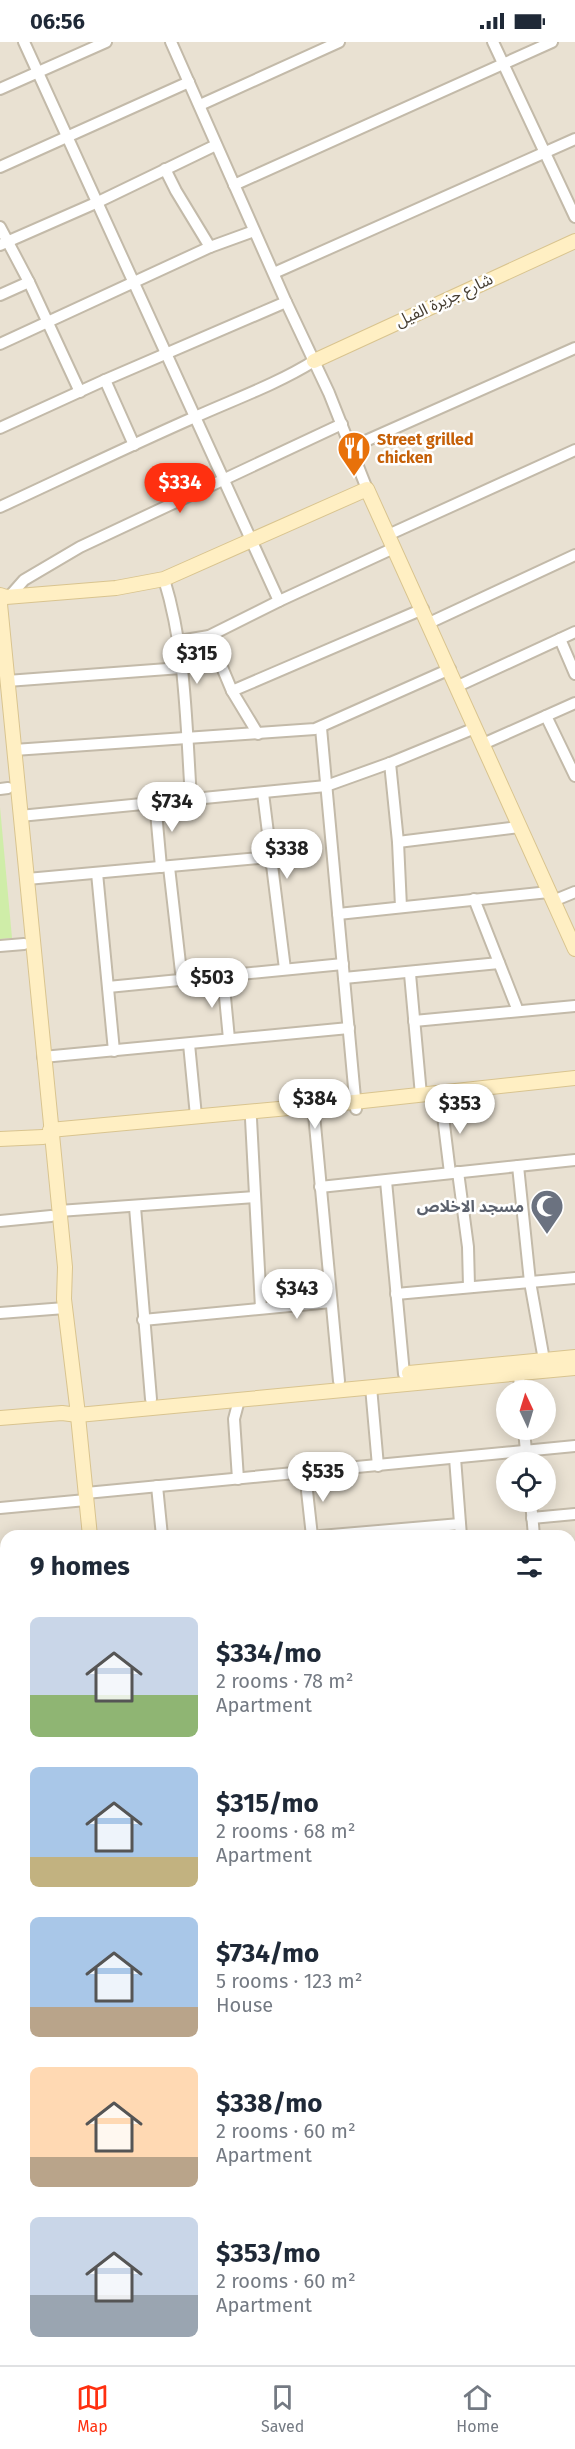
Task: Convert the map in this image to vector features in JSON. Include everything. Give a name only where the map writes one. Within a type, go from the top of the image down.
[{"type":"street","points":[[24,42],[221,479],[279,601]]},
{"type":"street","points":[[0,89],[106,42]]},
{"type":"street","points":[[171,42],[254,231],[314,360],[352,447],[367,489],[575,949]]},
{"type":"street","points":[[200,105],[339,42]]},
{"type":"street","points":[[493,42],[575,217]]},
{"type":"street","points":[[234,185],[552,42]]},
{"type":"street","points":[[0,167],[189,82]]},
{"type":"street","points":[[274,273],[575,139]]},
{"type":"street","points":[[3,243],[98,202],[216,145]]},
{"type":"street","points":[[165,169],[176,192],[210,247]]},
{"type":"street","points":[[0,227],[3,243],[29,282],[80,392]]},
{"type":"street","points":[[0,344],[210,247],[254,231]]},
{"type":"street","name":"شارع جزيرة الفيل","points":[[314,360],[575,241]]},
{"type":"street","points":[[0,295],[29,282]]},
{"type":"street","points":[[0,428],[165,353],[286,302]]},
{"type":"street","points":[[352,447],[575,348]]},
{"type":"street","points":[[0,507],[195,417],[253,393],[297,372],[314,360]]},
{"type":"street","points":[[105,380],[134,445]]},
{"type":"street","points":[[3,599],[24,580],[80,547],[342,424]]},
{"type":"street","points":[[179,641],[209,636],[391,541],[575,450]]},
{"type":"street","points":[[3,599],[116,588],[164,579],[367,489]]},
{"type":"street","points":[[429,623],[575,555]]},
{"type":"street","points":[[164,579],[173,607],[179,641],[191,798]]},
{"type":"street","points":[[3,599],[7,681],[43,1056],[43,1134]]},
{"type":"street","points":[[232,691],[423,609]]},
{"type":"street","points":[[458,686],[575,632]]},
{"type":"street","points":[[209,636],[232,691],[258,734]]},
{"type":"street","points":[[560,639],[575,674]]},
{"type":"street","points":[[7,681],[182,668]]},
{"type":"street","points":[[14,750],[321,728],[450,669]]},
{"type":"street","points":[[0,696],[4,789],[24,944],[43,1134],[55,1214],[57,1281],[64,1303],[78,1410],[89,1530]]},
{"type":"street","points":[[483,744],[575,703]]},
{"type":"street","points":[[546,716],[575,776]]},
{"type":"street","points":[[321,728],[355,1106]]},
{"type":"street","points":[[20,816],[154,801],[326,786],[476,728]]},
{"type":"street","points":[[390,763],[398,842],[401,907]]},
{"type":"street","points":[[263,793],[269,857],[285,969]]},
{"type":"street","points":[[154,801],[182,981]]},
{"type":"street","points":[[398,842],[519,828]]},
{"type":"street","points":[[27,879],[269,857]]},
{"type":"street","points":[[97,873],[114,1051]]},
{"type":"street","points":[[338,914],[474,899],[551,896],[575,892]]},
{"type":"street","points":[[474,899],[518,1011]]},
{"type":"street","points":[[0,946],[24,944]]},
{"type":"street","points":[[344,978],[410,974],[499,963]]},
{"type":"street","points":[[108,987],[343,964]]},
{"type":"street","points":[[410,974],[421,1095]]},
{"type":"street","points":[[223,976],[230,1039]]},
{"type":"street","points":[[414,1021],[575,1006]]},
{"type":"street","points":[[43,1056],[349,1028]]},
{"type":"street","points":[[189,1044],[195,1116]]},
{"type":"street","points":[[43,1134],[314,1114],[421,1095],[575,1078]]},
{"type":"street","points":[[0,1139],[195,1116],[441,1100],[575,1087]]},
{"type":"street","points":[[441,1100],[468,1248],[469,1286]]},
{"type":"street","points":[[314,1114],[339,1381]]},
{"type":"street","points":[[251,1119],[261,1308]]},
{"type":"street","points":[[320,1187],[575,1160]]},
{"type":"street","points":[[518,1166],[530,1282],[544,1360]]},
{"type":"street","points":[[386,1180],[404,1374]]},
{"type":"street","points":[[0,1221],[55,1214],[255,1197]]},
{"type":"street","points":[[135,1207],[151,1399]]},
{"type":"street","points":[[396,1294],[575,1278]]},
{"type":"street","points":[[143,1320],[331,1302]]},
{"type":"street","points":[[0,1313],[64,1303]]},
{"type":"street","points":[[0,1418],[62,1413],[151,1399],[167,1402],[239,1400],[324,1387],[339,1381],[575,1357]]},
{"type":"street","points":[[78,1410],[324,1387],[371,1387],[575,1368]]},
{"type":"street","points":[[519,1372],[519,1380]]},
{"type":"street","points":[[371,1387],[378,1466]]},
{"type":"street","points":[[238,1479],[234,1419],[239,1400]]},
{"type":"street","points":[[525,1440],[526,1451]]},
{"type":"street","points":[[0,1508],[157,1486],[575,1446]]},
{"type":"street","points":[[455,1458],[460,1530]]},
{"type":"street","points":[[305,1473],[311,1530]]},
{"type":"street","points":[[157,1486],[161,1530]]},
{"type":"street","points":[[532,1512],[533,1530]]},
{"type":"street","points":[[532,1518],[575,1514]]},
{"type":"shaded area","points":[[0,42],[575,42],[575,1530],[0,1530]]},
{"type":"green space","points":[[0,807],[12,938],[0,939]]},
{"type":"place","name":"Street grilled chicken","points":[[354,477]]},
{"type":"place","name":"مسجد الاخلاص","points":[[547,1235]]}]
